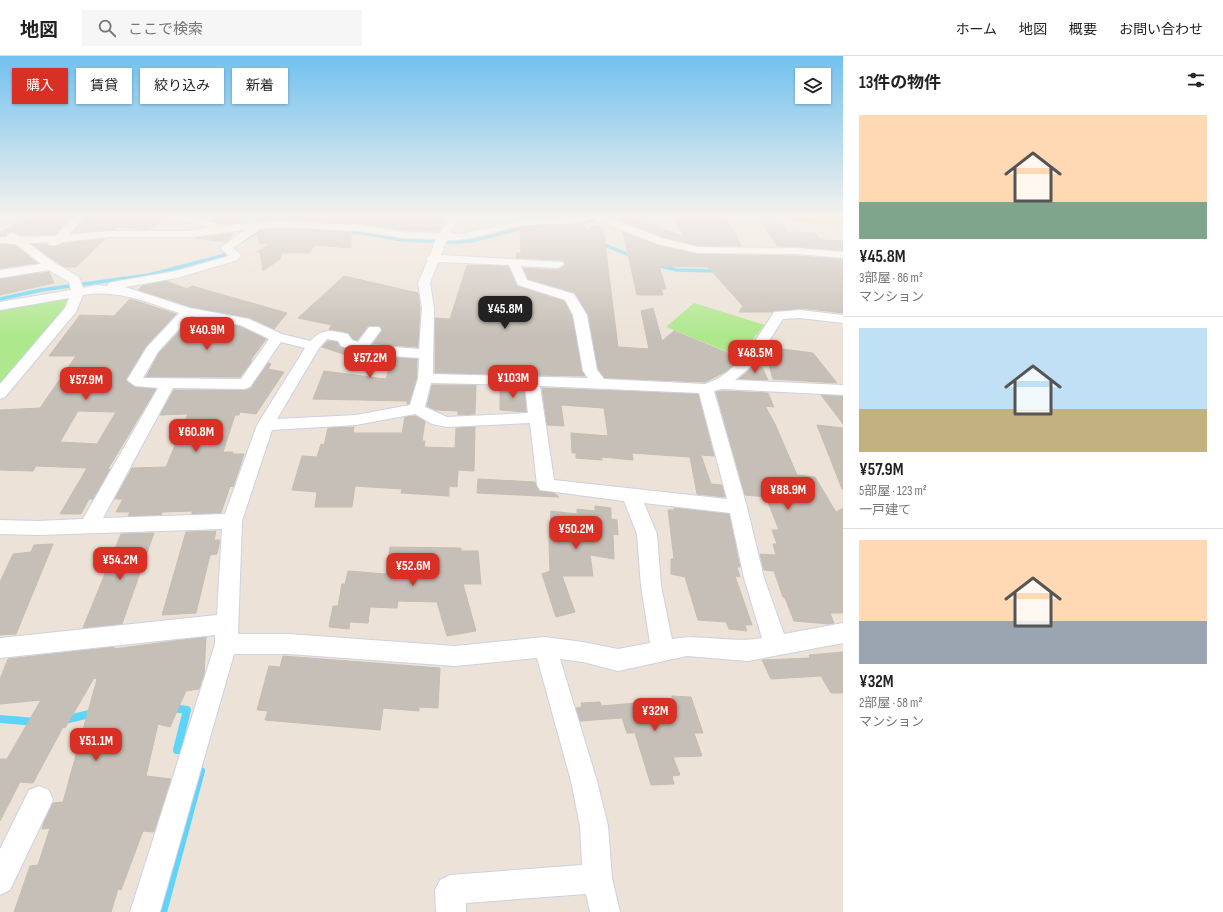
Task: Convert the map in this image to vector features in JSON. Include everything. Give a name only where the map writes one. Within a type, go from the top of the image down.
[{"type":"street","points":[[38,256],[77,286]]},
{"type":"street","points":[[97,289],[177,274],[234,258],[233,256]]},
{"type":"street","points":[[417,409],[424,378],[426,354],[428,308],[424,283],[432,258],[558,264]]},
{"type":"street","points":[[514,262],[522,282],[547,295],[570,297],[580,315],[590,371],[600,383]]},
{"type":"street","points":[[0,274],[51,266]]},
{"type":"street","points":[[0,394],[71,309],[77,286]]},
{"type":"street","points":[[0,306],[77,286],[124,292],[188,311],[244,322],[277,337],[312,346]]},
{"type":"street","points":[[188,311],[152,350],[135,380],[140,384],[245,384],[277,337]]},
{"type":"street","points":[[714,386],[749,361],[779,315],[800,314],[843,319]]},
{"type":"street","points":[[362,347],[374,330]]},
{"type":"street","points":[[144,912],[227,634],[232,521],[265,426],[312,346],[324,335],[343,337],[346,343],[377,351],[426,354]]},
{"type":"street","points":[[424,378],[843,390]]},
{"type":"street","points":[[532,381],[546,485],[609,494],[631,495],[738,507]]},
{"type":"street","points":[[89,526],[167,384]]},
{"type":"street","points":[[714,386],[754,578],[776,645]]},
{"type":"street","points":[[265,426],[356,420],[417,409],[438,420],[447,422],[536,418]]},
{"type":"street","points":[[631,495],[647,534],[651,586],[663,652]]},
{"type":"street","points":[[0,527],[38,528],[232,521]]},
{"type":"street","points":[[0,648],[227,634],[289,644],[455,656],[545,647],[584,652],[618,660],[687,646],[748,650],[843,633]]},
{"type":"street","points":[[545,647],[584,781],[592,818],[597,878],[605,912]]},
{"type":"street","points":[[0,880],[39,800]]},
{"type":"street","points":[[451,912],[450,890],[597,878]]},
{"type":"green space","points":[[72,295],[65,310],[0,388],[0,308]]},
{"type":"green space","points":[[694,303],[765,325],[738,356],[666,327]]},
{"type":"building","points":[[0,256],[28,256],[37,263],[0,268]]},
{"type":"building","points":[[49,256],[87,256],[76,267],[64,267]]},
{"type":"building","points":[[261,256],[281,256],[280,259],[263,271]]},
{"type":"building","points":[[516,256],[607,256],[618,347],[649,349],[641,311],[653,308],[662,341],[674,331],[740,358],[727,371],[705,382],[605,378],[598,369],[588,315],[575,293],[528,279],[523,268],[558,270],[563,267],[565,263],[562,260],[516,258]]},
{"type":"building","points":[[628,256],[794,256],[843,259],[843,313],[800,308],[773,312],[739,312],[743,306],[708,267],[659,266],[666,289],[661,289],[663,295],[637,295]]},
{"type":"building","points":[[467,265],[508,266],[518,286],[564,301],[572,316],[582,371],[585,376],[435,373],[435,318],[450,319]]},
{"type":"building","points":[[49,272],[54,283],[0,295],[0,279]]},
{"type":"building","points":[[344,276],[418,293],[420,308],[418,347],[373,344],[382,331],[379,326],[368,326],[357,340],[353,339],[348,333],[329,329],[332,325],[298,318]]},
{"type":"building","points":[[166,281],[187,289],[192,286],[287,313],[274,329],[250,318],[190,307],[138,290],[142,286]]},
{"type":"building","points":[[130,299],[176,314],[146,346],[126,379],[126,381],[135,387],[156,389],[108,469],[110,469],[93,499],[89,499],[81,514],[60,514],[87,468],[36,466],[33,471],[0,470],[0,410],[40,408],[76,356],[49,356],[80,315],[114,316]],"holes":[[[78,411],[116,412],[97,444],[60,442]]]},
{"type":"building","points":[[192,318],[240,326],[266,339],[240,377],[146,377],[159,353]]},
{"type":"building","points":[[328,341],[337,342],[341,347],[377,356],[417,359],[417,378],[409,404],[407,404],[407,401],[313,399],[324,371],[386,379],[389,369],[322,347]]},
{"type":"building","points":[[767,347],[813,353],[837,383],[773,379],[765,350]]},
{"type":"building","points":[[268,363],[271,364],[268,369],[284,372],[256,414],[240,412],[239,415],[235,415],[223,452],[244,454],[233,487],[230,486],[221,513],[192,514],[192,511],[162,512],[161,515],[128,516],[130,512],[116,512],[123,499],[115,499],[132,468],[166,467],[188,414],[160,415],[174,390],[246,390],[251,388]]},
{"type":"building","points":[[756,364],[762,367],[768,380],[739,379]]},
{"type":"building","points":[[432,385],[476,385],[475,414],[458,415],[458,411],[436,410],[427,406]]},
{"type":"building","points":[[500,386],[524,386],[526,412],[500,410]]},
{"type":"building","points":[[542,388],[698,394],[714,456],[701,455],[711,484],[722,485],[725,497],[697,494],[690,457],[632,453],[633,460],[602,457],[602,460],[576,458],[576,453],[572,453],[571,433],[608,436],[604,408],[561,405],[564,426],[547,425]]},
{"type":"building","points":[[716,392],[768,393],[774,407],[765,406],[775,424],[797,475],[815,477],[836,512],[843,508],[843,613],[830,613],[834,623],[829,624],[794,621],[785,598],[783,597],[774,571],[764,570],[760,554],[776,555],[773,544],[777,544],[772,530],[779,530],[766,497],[745,495]]},
{"type":"building","points":[[821,395],[843,396],[843,424]]},
{"type":"building","points":[[415,416],[425,421],[422,441],[425,441],[424,447],[455,448],[456,428],[475,427],[474,471],[458,470],[457,487],[449,486],[449,496],[401,493],[402,489],[355,486],[352,507],[315,507],[317,492],[292,490],[302,456],[317,457],[321,444],[324,445],[328,428],[354,427],[353,433],[402,433],[405,417]]},
{"type":"building","points":[[817,425],[843,428],[843,489],[842,489]]},
{"type":"building","points":[[478,479],[535,482],[540,491],[554,493],[559,497],[477,493]]},
{"type":"building","points":[[595,506],[611,508],[611,519],[617,520],[618,535],[613,534],[614,559],[590,555],[593,576],[562,576],[575,612],[556,617],[542,574],[550,571],[549,544],[551,511],[577,514],[577,509],[595,511]]},
{"type":"building","points":[[674,508],[729,514],[740,567],[737,567],[740,577],[735,576],[752,625],[745,625],[747,631],[729,629],[726,622],[698,620],[685,577],[671,574],[671,559],[674,559],[668,510],[674,510]]},
{"type":"building","points":[[216,531],[214,540],[220,540],[217,554],[210,555],[196,613],[162,615],[186,532]]},
{"type":"building","points":[[154,533],[122,624],[83,628],[121,534]]},
{"type":"building","points":[[53,544],[16,634],[0,635],[0,582],[13,554],[31,552],[34,545]]},
{"type":"building","points":[[390,547],[461,548],[461,551],[478,551],[481,584],[463,584],[476,631],[447,636],[437,602],[398,601],[397,608],[370,607],[368,623],[350,622],[349,629],[329,627],[333,606],[338,606],[342,584],[345,584],[348,571],[386,574]]},
{"type":"building","points":[[206,637],[204,675],[199,689],[186,691],[170,727],[158,724],[146,776],[171,779],[154,832],[143,831],[121,890],[118,889],[111,912],[14,912],[30,866],[38,865],[50,828],[42,829],[44,822],[53,803],[63,802],[97,679],[94,678],[65,728],[63,727],[33,783],[20,782],[0,821],[0,759],[7,759],[41,700],[0,704],[0,679],[8,659],[114,647],[113,649]]},
{"type":"building","points":[[843,652],[843,693],[831,693],[821,676],[771,679],[762,660],[810,658],[809,655]]},
{"type":"building","points":[[283,656],[440,668],[438,708],[419,707],[419,711],[383,708],[380,730],[265,720],[268,711],[257,710],[269,666],[280,667]]},
{"type":"building","points":[[672,696],[691,697],[703,733],[694,733],[702,756],[673,757],[680,775],[672,776],[674,784],[651,785],[635,733],[627,733],[622,718],[580,721],[576,708],[582,707],[581,703],[600,702],[601,706],[672,700]]},
{"type":"waterway","points":[[0,299],[41,290],[149,275],[222,256]]},
{"type":"waterway","points":[[653,264],[677,270],[718,271]]},
{"type":"waterway","points":[[172,708],[187,710],[177,750]]},
{"type":"waterway","points":[[64,720],[94,713]]},
{"type":"waterway","points":[[0,719],[36,722]]},
{"type":"waterway","points":[[163,912],[201,771]]}]
